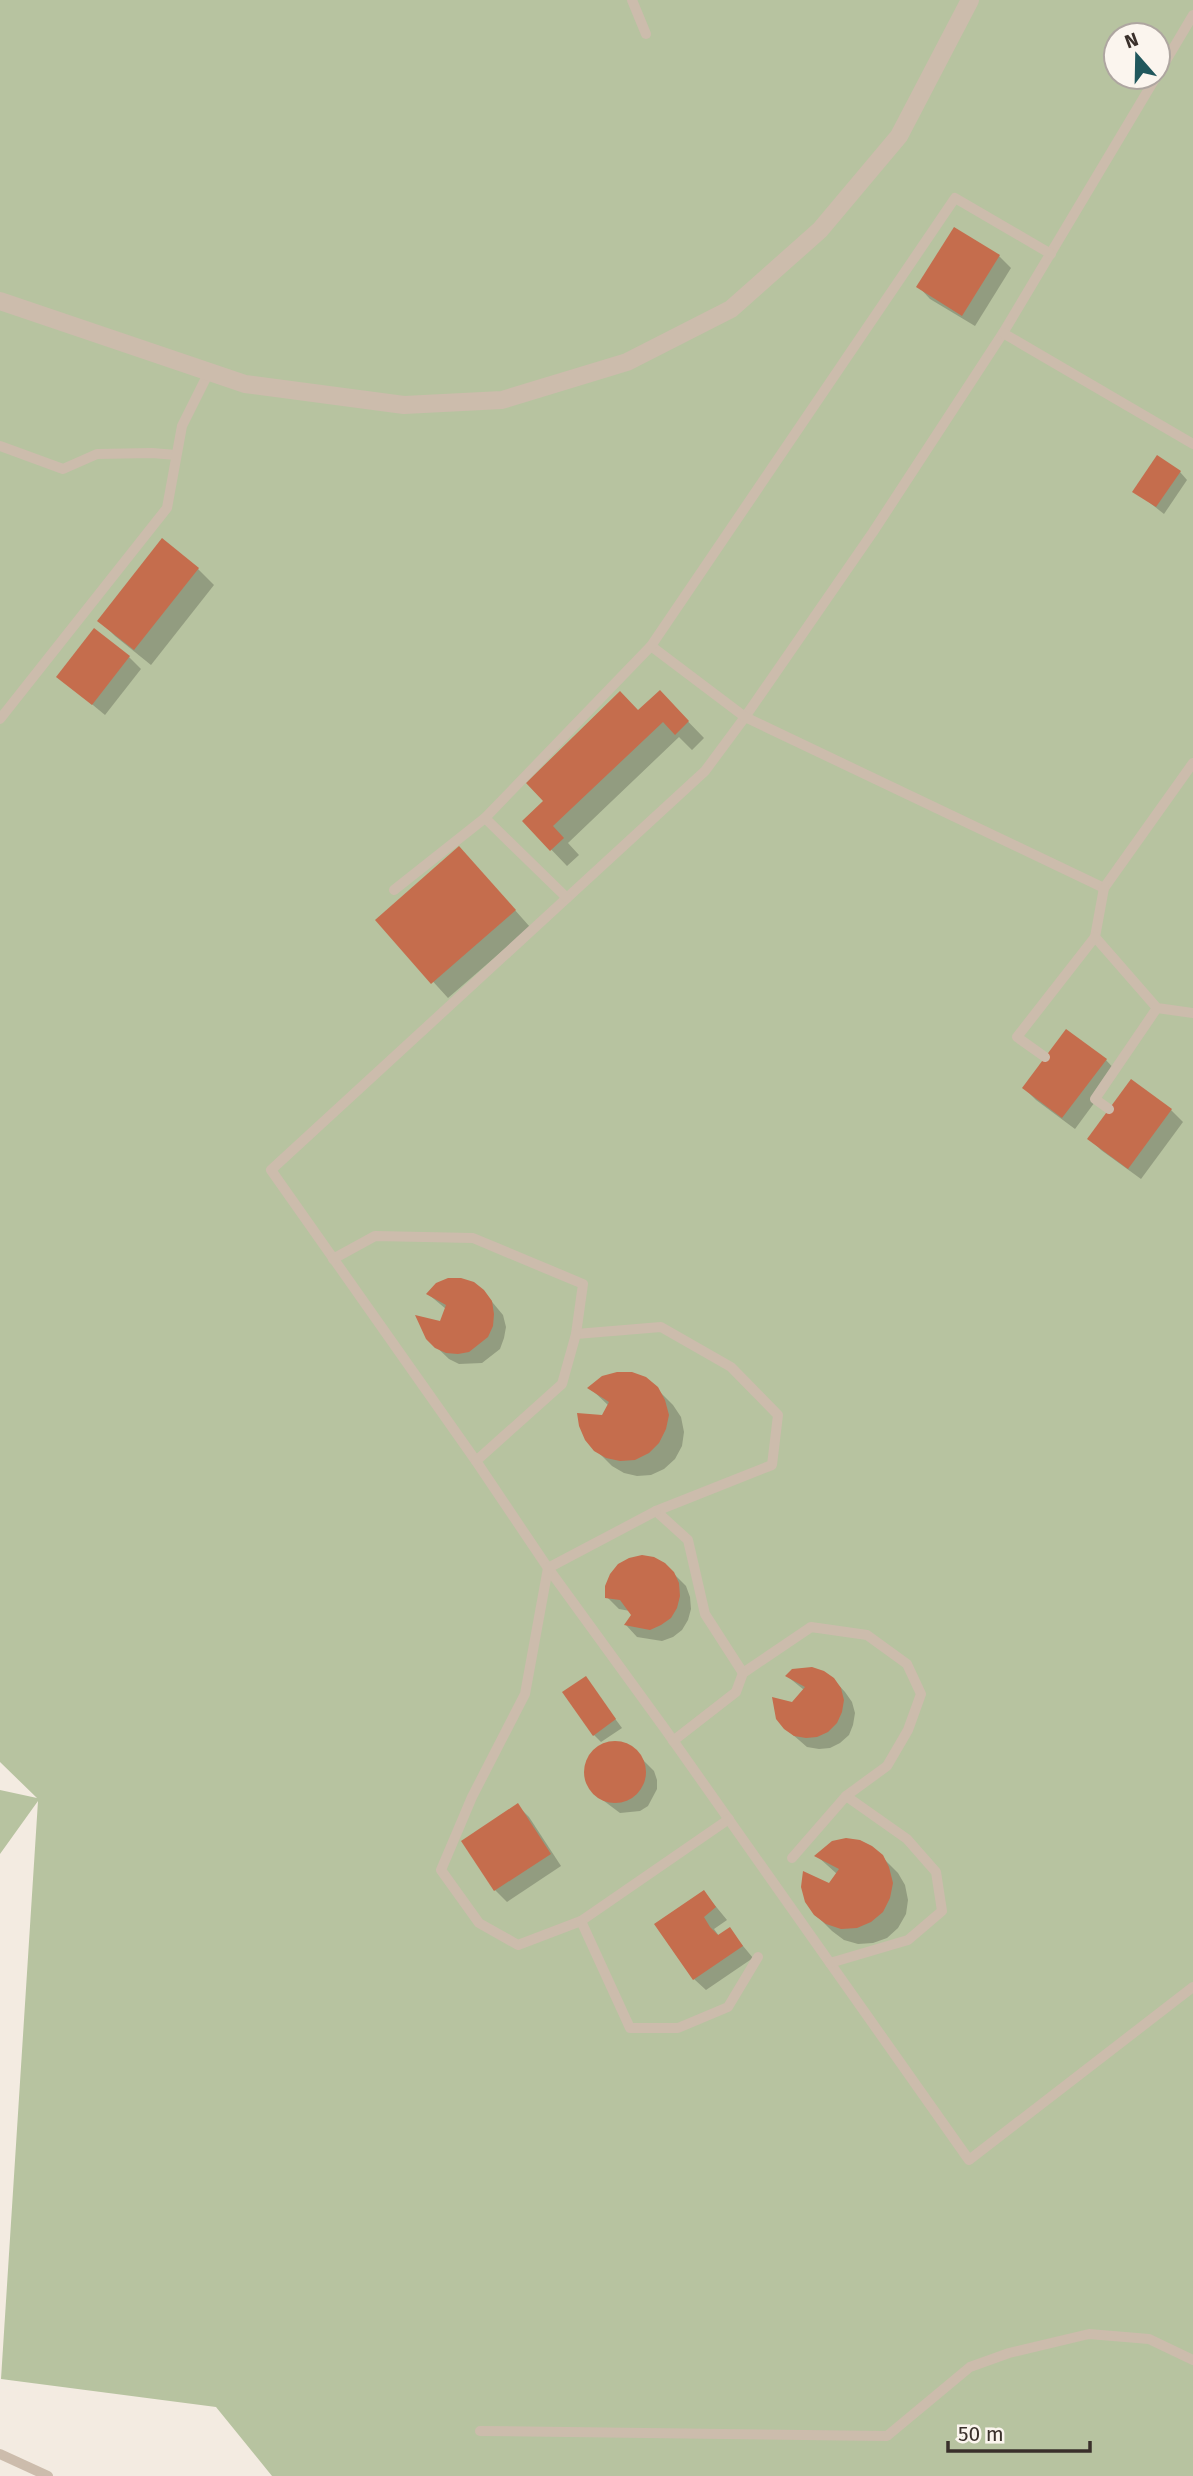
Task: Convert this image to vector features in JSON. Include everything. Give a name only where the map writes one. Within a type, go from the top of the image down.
[{"type":"street","points":[[0,301],[244,384],[404,405],[502,400],[628,362],[731,309],[820,230],[899,136],[970,0]]},
{"type":"lane","points":[[632,0],[646,34]]},
{"type":"lane","points":[[1172,51],[1193,15]]},
{"type":"lane","points":[[1148,91],[1003,333],[873,532],[705,771],[271,1170],[548,1568],[969,2160],[1193,1987]]},
{"type":"lane","points":[[394,890],[485,818],[651,646],[955,198],[1051,254]]},
{"type":"lane","points":[[1003,333],[1193,444]]},
{"type":"lane","points":[[0,719],[167,508],[182,426],[209,372]]},
{"type":"lane","points":[[0,446],[63,469],[97,454],[176,455]]},
{"type":"lane","points":[[651,646],[745,717],[1104,888]]},
{"type":"lane","points":[[1045,1057],[1017,1037],[1095,937],[1104,888],[1193,763]]},
{"type":"lane","points":[[485,818],[567,898]]},
{"type":"lane","points":[[1095,937],[1157,1008],[1193,1013]]},
{"type":"lane","points":[[1109,1109],[1095,1099],[1157,1008]]},
{"type":"lane","points":[[333,1259],[375,1236],[473,1238],[583,1284],[576,1334],[562,1384],[476,1461]]},
{"type":"lane","points":[[548,1568],[656,1511],[772,1465],[778,1415],[732,1367],[661,1327],[576,1334]]},
{"type":"lane","points":[[656,1511],[688,1540],[705,1614],[743,1673]]},
{"type":"lane","points":[[548,1568],[525,1694],[472,1797],[441,1870],[479,1923],[518,1945],[581,1921],[729,1819]]},
{"type":"lane","points":[[673,1741],[736,1692],[743,1673],[811,1628],[867,1635],[907,1664],[921,1694],[908,1730],[887,1766],[846,1796],[792,1858]]},
{"type":"lane","points":[[830,1963],[908,1940],[942,1911],[936,1872],[906,1839],[846,1796]]},
{"type":"lane","points":[[581,1921],[630,2028],[678,2028],[728,2007],[758,1957]]},
{"type":"lane","points":[[480,2431],[887,2437],[970,2367],[1009,2353],[1089,2334],[1149,2339],[1193,2360]]},
{"type":"lane","points":[[0,2454],[48,2476]]},
{"type":"green space","points":[[0,0],[1193,0],[1193,2476],[272,2476],[216,2407],[1,2379],[38,1801],[0,1854],[0,1790],[37,1798],[0,1762]]},
{"type":"building","points":[[954,227],[1000,255],[962,316],[916,287]]},
{"type":"building","points":[[1157,455],[1181,471],[1156,507],[1132,492]]},
{"type":"building","points":[[162,538],[199,568],[134,650],[97,621]]},
{"type":"building","points":[[94,628],[130,656],[92,705],[56,677]]},
{"type":"building","points":[[660,690],[689,721],[675,735],[663,722],[553,826],[564,838],[550,851],[522,821],[543,801],[526,783],[620,691],[638,710]]},
{"type":"building","points":[[459,846],[516,910],[431,984],[375,920]]},
{"type":"building","points":[[1066,1029],[1107,1059],[1062,1118],[1022,1088]]},
{"type":"building","points":[[1131,1079],[1172,1109],[1128,1169],[1087,1139]]},
{"type":"building","points":[[448,1278],[474,1282],[492,1301],[493,1326],[488,1337],[469,1352],[446,1353],[435,1348],[426,1339],[415,1315],[440,1321],[446,1305],[426,1294],[436,1283]]},
{"type":"building","points":[[632,1372],[646,1377],[658,1387],[669,1415],[659,1443],[649,1453],[635,1460],[606,1458],[594,1451],[579,1426],[577,1413],[602,1415],[609,1402],[587,1388],[602,1376]]},
{"type":"building","points":[[642,1555],[665,1563],[674,1572],[679,1583],[680,1596],[671,1618],[650,1630],[624,1625],[631,1615],[620,1600],[605,1598],[605,1586],[618,1564]]},
{"type":"building","points":[[812,1667],[834,1678],[841,1688],[844,1700],[842,1712],[837,1723],[828,1732],[817,1737],[794,1736],[776,1719],[772,1697],[792,1702],[805,1687],[785,1676],[792,1669]]},
{"type":"building","points":[[586,1676],[616,1719],[593,1736],[562,1692]]},
{"type":"building","points":[[615,1741],[637,1750],[646,1772],[637,1794],[615,1803],[593,1794],[584,1772],[593,1750]]},
{"type":"building","points":[[518,1803],[551,1854],[494,1891],[461,1841]]},
{"type":"building","points":[[846,1838],[860,1840],[883,1855],[893,1883],[883,1912],[871,1922],[857,1928],[841,1929],[826,1924],[814,1915],[805,1902],[801,1887],[803,1871],[829,1883],[839,1869],[814,1856],[832,1841]]},
{"type":"building","points":[[704,1890],[716,1907],[704,1917],[710,1927],[718,1935],[730,1927],[743,1946],[693,1980],[654,1924]]}]
